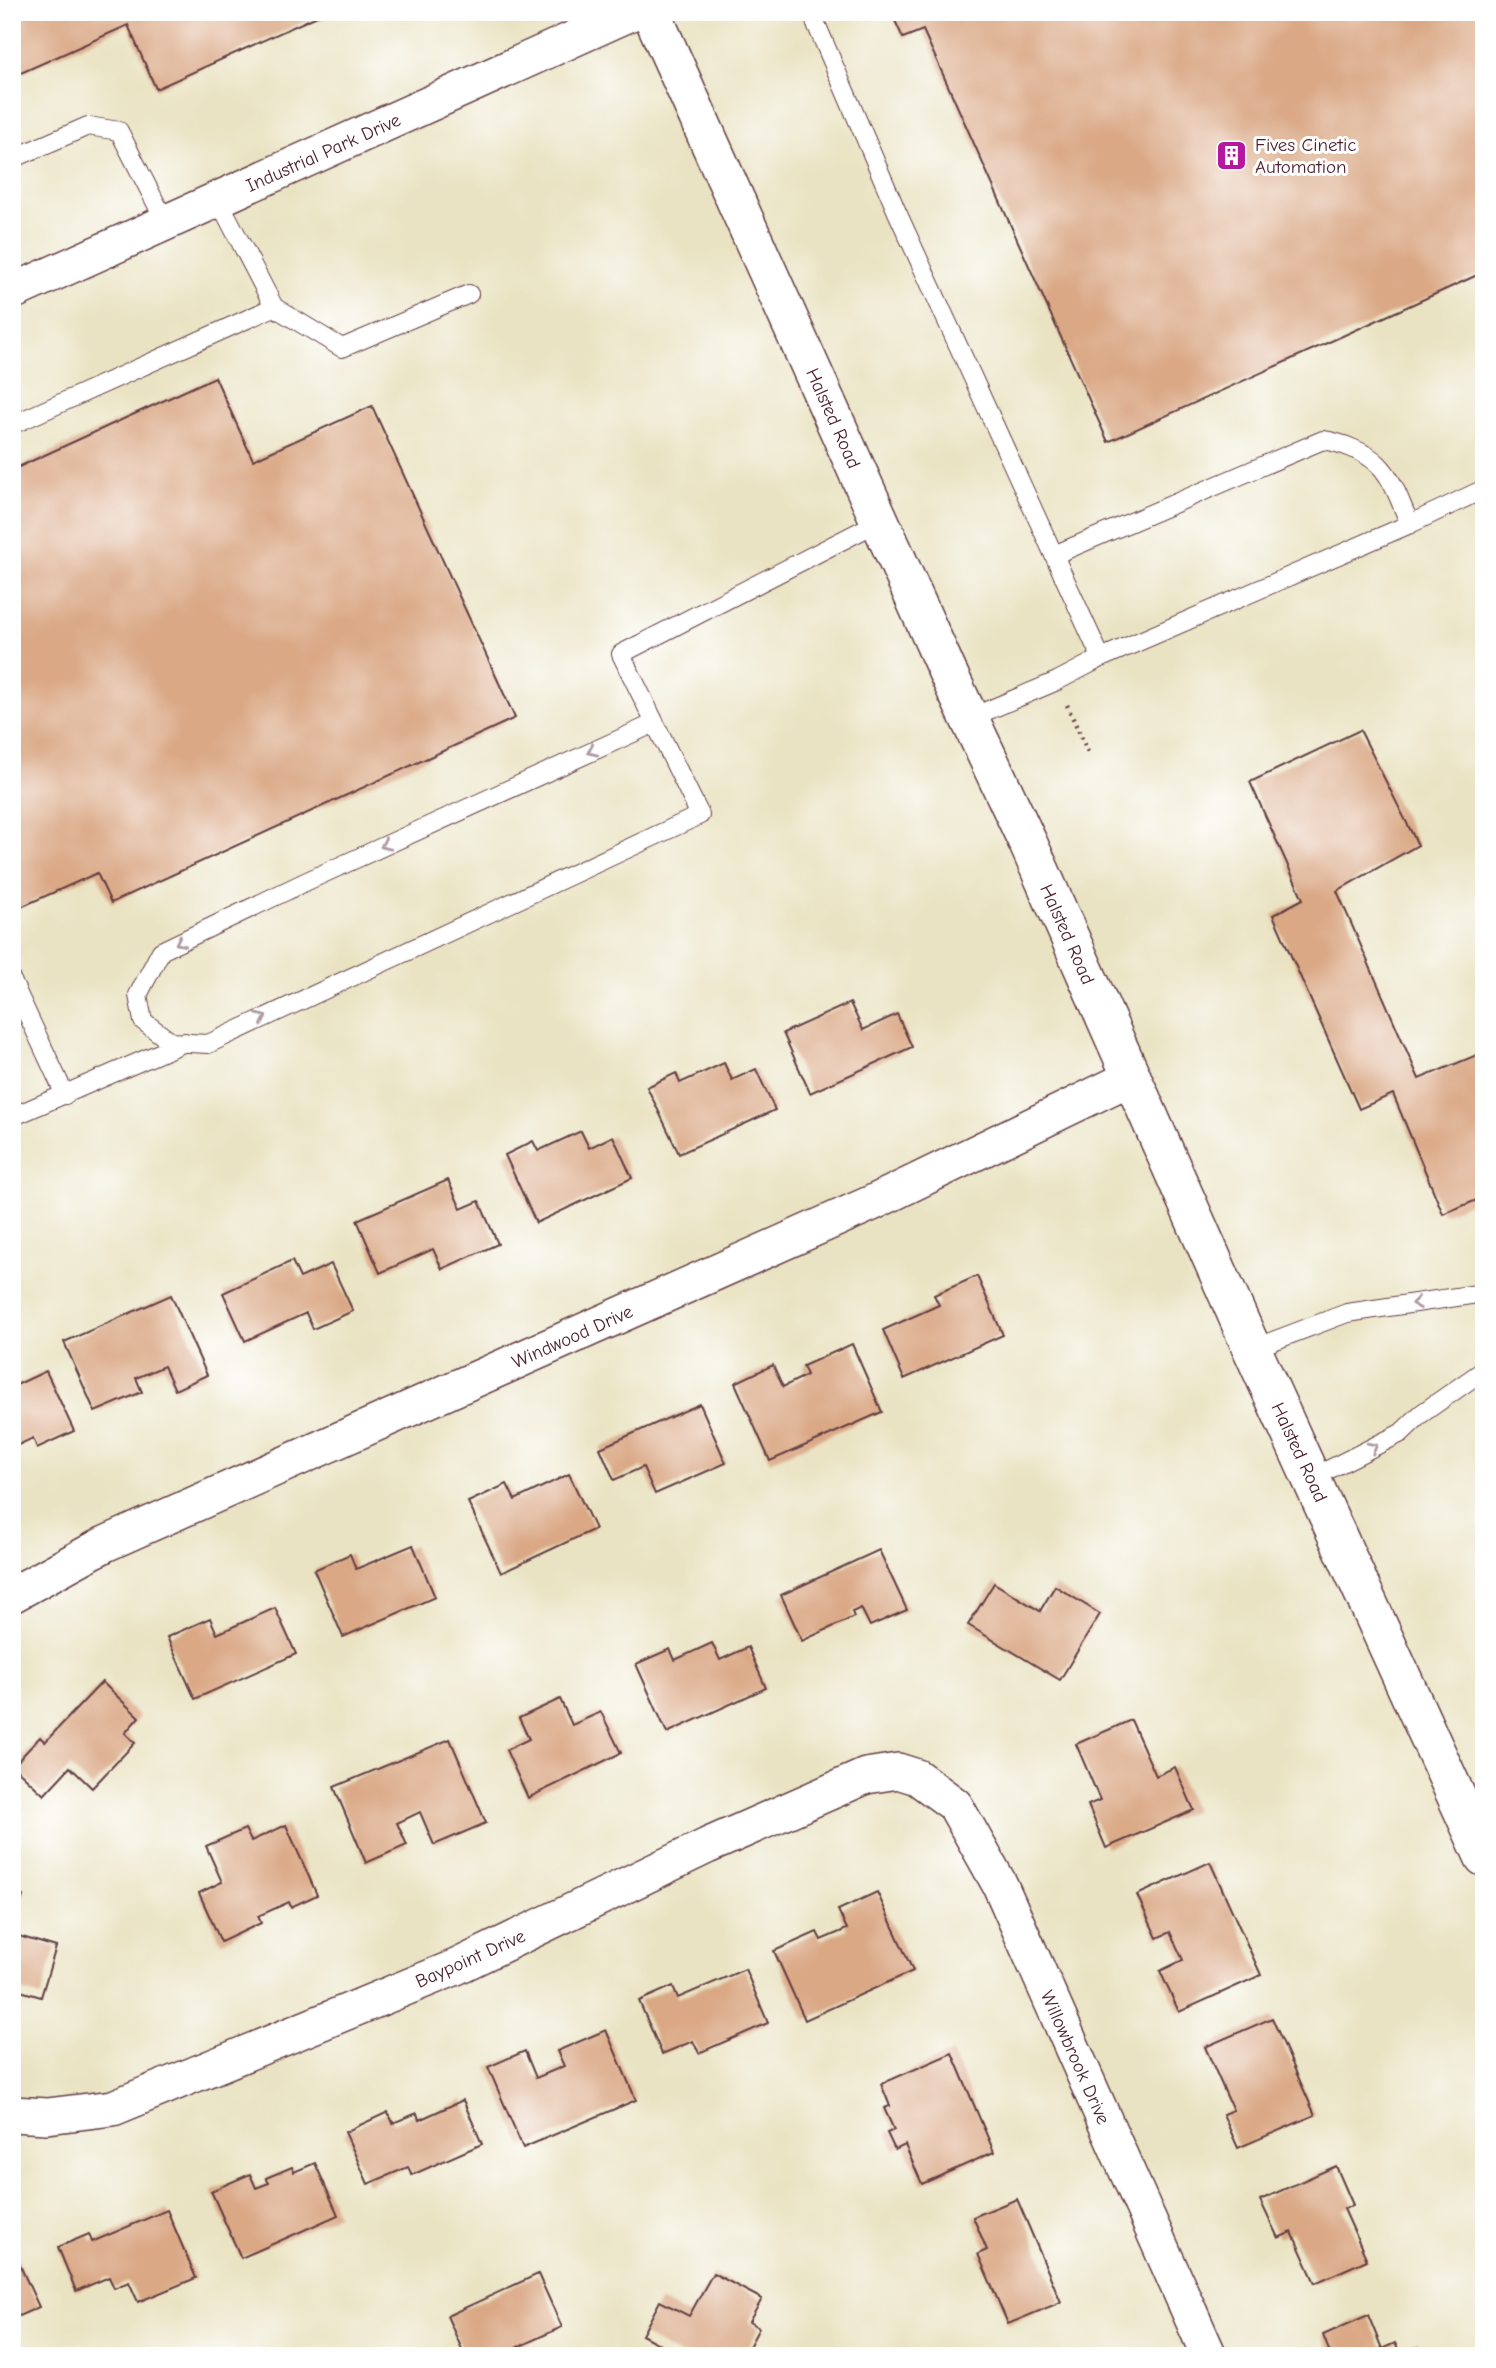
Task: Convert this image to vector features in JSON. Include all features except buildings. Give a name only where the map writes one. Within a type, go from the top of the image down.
[{"type":"street","name":"Industrial Park Drive","points":[[12,292],[634,12]]},
{"type":"street","name":"Halsted Road","points":[[651,12],[880,522],[1028,843],[1252,1349],[1484,1857]]},
{"type":"street","name":"Windwood Drive","points":[[12,1595],[105,1544],[872,1203],[1132,1077]]},
{"type":"street","name":"Baypoint Drive","points":[[12,2114],[47,2116],[113,2108],[456,1967],[708,1846],[866,1776],[898,1771],[917,1777]]},
{"type":"street","name":"Willowbrook Drive","points":[[917,1777],[955,1805],[1000,1885],[1209,2356]]},
{"type":"lane","points":[[811,12],[897,212],[1101,657]]},
{"type":"lane","points":[[12,159],[88,126],[119,131],[166,223]]},
{"type":"lane","points":[[218,200],[274,307],[342,348],[469,294]]},
{"type":"lane","points":[[12,425],[274,307]]},
{"type":"lane","points":[[1054,555],[1323,440],[1339,442],[1378,463],[1388,477],[1410,524]]},
{"type":"lane","points":[[970,718],[1056,681],[1101,657],[1410,524],[1484,489]]},
{"type":"lane","points":[[655,723],[317,876],[161,951],[138,995],[143,1021],[172,1042],[208,1044],[700,815],[655,723],[621,654],[880,522]]},
{"type":"lane","points":[[12,981],[65,1095]]},
{"type":"lane","points":[[12,1117],[185,1042]]},
{"type":"lane","points":[[1252,1349],[1347,1313],[1484,1293]]},
{"type":"lane","points":[[1312,1478],[1401,1433],[1421,1414],[1484,1370]]},
{"type":"path","points":[[1056,681],[1088,752]]},
{"type":"place","name":"Fives Cinetic Automation","points":[[1232,155]]}]
